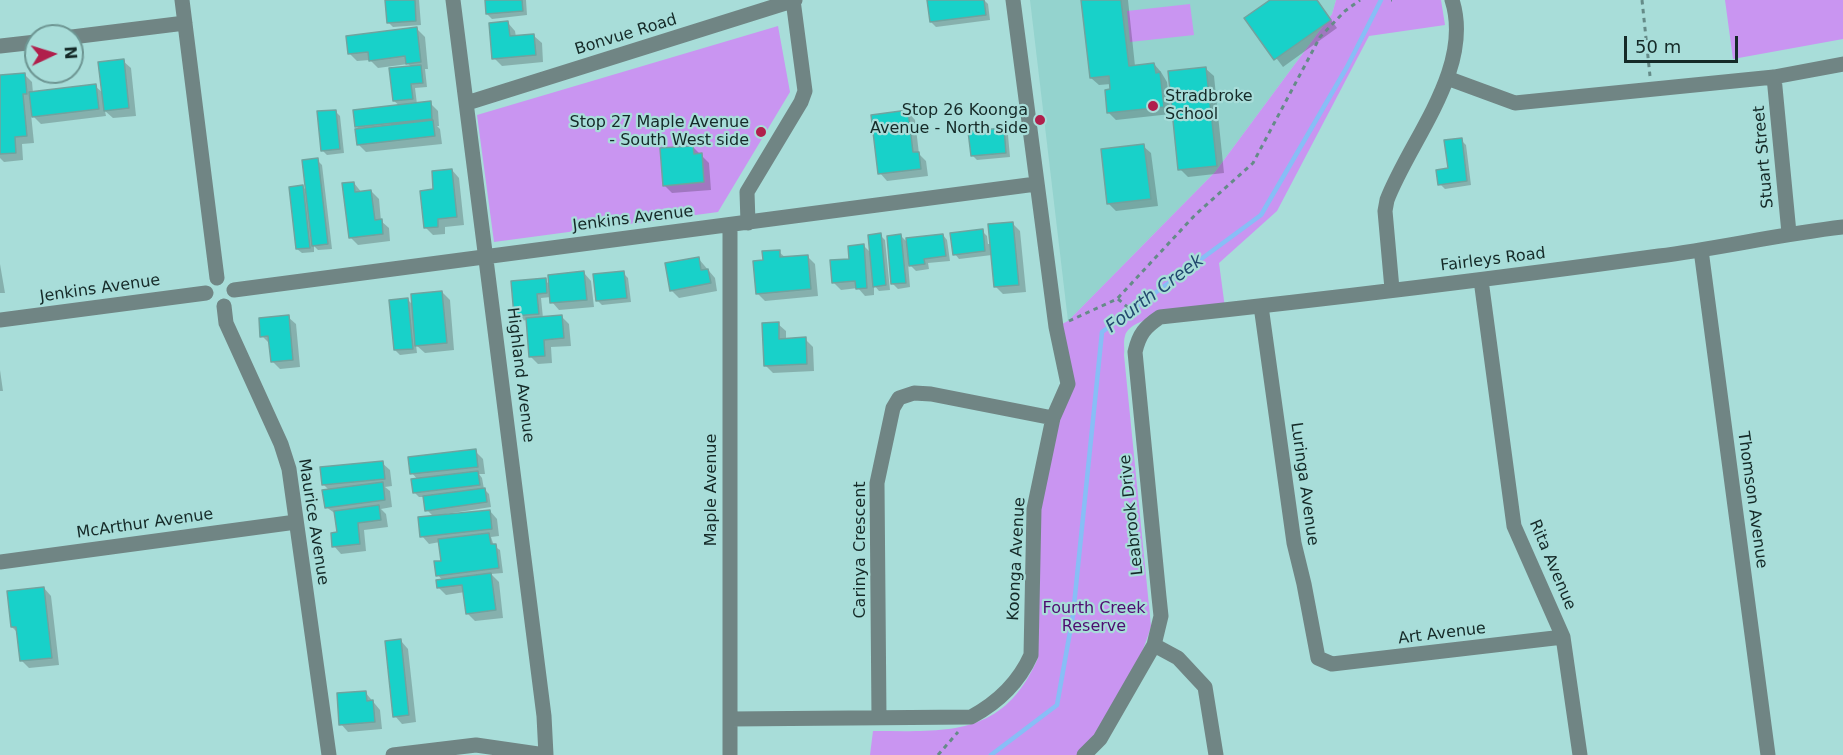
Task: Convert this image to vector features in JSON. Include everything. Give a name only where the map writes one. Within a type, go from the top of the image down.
[{"type":"street","points":[[182,0],[217,278]]},
{"type":"street","name":"Highland Avenue","points":[[453,0],[544,716],[546,755]]},
{"type":"street","points":[[748,223],[747,192],[801,102],[805,91],[794,0]]},
{"type":"street","name":"Bonvue Road","points":[[467,103],[794,0]]},
{"type":"street","name":"Koonga Avenue","points":[[971,717],[986,709],[1022,676],[1031,655],[1034,509],[1053,418],[1068,384],[1056,327],[1013,0]]},
{"type":"street","points":[[1392,289],[1385,211],[1387,201],[1448,78],[1457,24],[1452,0]]},
{"type":"street","points":[[84,36],[185,23]]},
{"type":"street","points":[[0,46],[24,43]]},
{"type":"street","points":[[1448,78],[1515,103],[1774,77],[1843,64]]},
{"type":"street","name":"Stuart Street","points":[[1774,77],[1789,233]]},
{"type":"street","name":"Jenkins Avenue","points":[[234,291],[1036,184]]},
{"type":"street","name":"Maple Avenue","points":[[730,225],[730,755]]},
{"type":"street","name":"Fairleys Road","points":[[1148,325],[1160,317],[1481,280],[1701,250],[1789,233],[1843,227]]},
{"type":"street","name":"Thomson Avenue","points":[[1701,250],[1768,755]]},
{"type":"street","points":[[217,278],[231,283],[234,291],[233,297],[224,306],[210,302],[206,293],[207,286],[217,278]]},
{"type":"street","name":"Rita Avenue","points":[[1481,280],[1514,526],[1563,638],[1581,755]]},
{"type":"street","name":"Jenkins Avenue","points":[[0,320],[206,293]]},
{"type":"street","name":"Maurice Avenue","points":[[224,306],[226,323],[281,444],[289,469],[328,755]]},
{"type":"street","name":"Luringa Avenue","points":[[1261,306],[1293,543],[1304,584],[1318,658],[1324,663]]},
{"type":"street","name":"Leabrook Drive","points":[[1084,755],[1100,739],[1154,645],[1161,616],[1135,352],[1139,335],[1148,325]]},
{"type":"street","name":"Carinya Crescent","points":[[879,718],[877,483],[893,408],[899,398],[914,393],[931,394],[1053,418]]},
{"type":"street","name":"McArthur Avenue","points":[[0,562],[296,522]]},
{"type":"street","name":"Art Avenue","points":[[1324,663],[1332,664],[1563,638]]},
{"type":"street","points":[[1154,645],[1179,658],[1205,687],[1216,755]]},
{"type":"street","points":[[730,719],[971,717]]},
{"type":"street","points":[[393,755],[476,745],[546,755]]},
{"type":"path","points":[[1056,327],[1118,299],[1195,215],[1252,163],[1320,37],[1345,11],[1360,0]]},
{"type":"path","points":[[1642,0],[1652,88]]},
{"type":"path","points":[[1118,299],[1148,325]]},
{"type":"path","points":[[938,755],[971,717]]},
{"type":"shaded area","name":"Stradbroke School","points":[[1030,0],[1336,0],[1332,14],[1215,172],[1068,321]]},
{"type":"green space","name":"Fourth Creek Reserve","points":[[1336,0],[1441,0],[1445,25],[1369,36],[1277,211],[1219,263],[1225,308],[1154,317],[1130,328],[1125,336],[1124,355],[1151,626],[1131,677],[1111,712],[1078,755],[870,755],[873,731],[925,731],[970,724],[990,716],[1008,703],[1024,684],[1038,658],[1034,509],[1068,382],[1056,327],[1068,321],[1215,172],[1332,14]]},
{"type":"green space","points":[[1725,0],[1843,0],[1843,39],[1733,59]]},
{"type":"green space","points":[[1190,4],[1194,35],[1130,42],[1127,11]]},
{"type":"green space","points":[[778,26],[790,92],[718,212],[494,242],[477,115]]},
{"type":"building","points":[[385,0],[415,0],[416,21],[387,23]]},
{"type":"building","points":[[485,0],[522,0],[523,11],[486,14]]},
{"type":"building","points":[[927,0],[984,0],[986,15],[930,22]]},
{"type":"building","points":[[1081,0],[1121,0],[1129,66],[1154,63],[1156,73],[1160,72],[1164,107],[1107,113],[1105,90],[1110,89],[1109,76],[1090,78]]},
{"type":"building","points":[[1270,0],[1317,0],[1331,20],[1274,60],[1244,18]]},
{"type":"building","points":[[508,21],[510,36],[534,34],[536,55],[492,59],[489,23]]},
{"type":"building","points":[[417,27],[421,62],[406,64],[405,56],[369,61],[368,52],[348,54],[346,36]]},
{"type":"building","points":[[124,59],[129,108],[104,111],[98,62]]},
{"type":"building","points":[[421,65],[423,83],[411,84],[413,99],[393,101],[389,68]]},
{"type":"building","points":[[1206,67],[1217,166],[1178,170],[1168,71]]},
{"type":"building","points":[[24,73],[27,94],[23,94],[27,136],[15,137],[16,153],[0,154],[0,75]]},
{"type":"building","points":[[96,84],[99,109],[32,117],[29,92]]},
{"type":"building","points":[[431,101],[432,119],[355,127],[353,110]]},
{"type":"building","points":[[336,110],[340,149],[321,151],[317,111]]},
{"type":"building","points":[[908,110],[913,152],[919,152],[921,169],[878,174],[871,115]]},
{"type":"building","points":[[433,120],[435,136],[357,145],[355,129]]},
{"type":"building","points":[[1004,128],[1006,153],[971,156],[968,131]]},
{"type":"building","points":[[1462,138],[1467,181],[1438,185],[1436,170],[1448,168],[1444,140]]},
{"type":"building","points":[[1144,144],[1151,199],[1107,204],[1101,149]]},
{"type":"building","points":[[693,146],[694,154],[702,153],[704,182],[663,186],[660,148]]},
{"type":"building","points":[[318,158],[328,244],[312,246],[302,160]]},
{"type":"building","points":[[452,169],[457,217],[438,219],[438,227],[424,228],[420,191],[433,189],[432,171]]},
{"type":"building","points":[[354,182],[355,192],[371,190],[375,220],[382,219],[383,234],[349,238],[342,183]]},
{"type":"building","points":[[303,185],[310,248],[296,249],[289,187]]},
{"type":"building","points":[[1013,222],[1019,285],[994,287],[988,224]]},
{"type":"building","points":[[983,229],[985,251],[953,255],[950,233]]},
{"type":"building","points":[[881,233],[886,285],[873,287],[868,235]]},
{"type":"building","points":[[901,234],[906,283],[891,284],[887,236]]},
{"type":"building","points":[[943,234],[946,256],[924,259],[925,264],[909,266],[906,238]]},
{"type":"building","points":[[864,244],[867,288],[856,289],[855,281],[832,283],[830,260],[849,259],[848,246]]},
{"type":"building","points":[[780,250],[780,257],[808,255],[811,289],[756,294],[753,261],[763,260],[762,251]]},
{"type":"building","points":[[699,257],[701,270],[708,269],[711,283],[670,291],[665,263]]},
{"type":"building","points":[[584,271],[587,300],[550,303],[548,275]]},
{"type":"building","points":[[624,271],[627,298],[596,301],[593,274]]},
{"type":"building","points":[[546,278],[547,293],[537,294],[539,314],[514,316],[511,281]]},
{"type":"building","points":[[442,291],[447,343],[415,346],[411,294]]},
{"type":"building","points":[[408,298],[413,349],[394,350],[389,300]]},
{"type":"building","points":[[289,315],[293,360],[271,362],[268,336],[260,337],[259,318]]},
{"type":"building","points":[[562,315],[564,338],[544,340],[545,356],[529,357],[526,318]]},
{"type":"building","points":[[779,322],[779,339],[806,337],[807,364],[764,366],[762,323]]},
{"type":"building","points":[[476,449],[478,467],[410,474],[408,457]]},
{"type":"building","points":[[383,461],[385,479],[322,485],[320,467]]},
{"type":"building","points":[[478,471],[480,485],[413,493],[411,479]]},
{"type":"building","points":[[383,482],[385,500],[325,508],[322,490]]},
{"type":"building","points":[[485,488],[487,502],[425,511],[423,496]]},
{"type":"building","points":[[379,505],[381,520],[358,523],[360,544],[332,547],[331,533],[337,532],[334,511]]},
{"type":"building","points":[[490,510],[492,529],[420,537],[418,517]]},
{"type":"building","points":[[489,533],[491,544],[496,544],[499,568],[436,576],[434,561],[441,561],[438,539]]},
{"type":"building","points":[[491,573],[496,610],[466,614],[462,585],[437,588],[436,580]]},
{"type":"building","points":[[44,587],[52,658],[20,661],[16,627],[11,627],[7,591]]},
{"type":"building","points":[[401,639],[409,715],[393,717],[385,641]]},
{"type":"building","points":[[366,691],[367,701],[373,700],[375,722],[339,725],[337,693]]},
{"type":"waterway","name":"Fourth Creek","points":[[991,755],[1057,705],[1073,615],[1102,332],[1261,215],[1347,67],[1381,0]]},
{"type":"place","name":"Stradbroke School","points":[[1153,106]]},
{"type":"place","name":"Stop 26 Koonga Avenue - North side","points":[[1040,120]]},
{"type":"place","name":"Stop 27 Maple Avenue - South West side","points":[[761,132]]}]
